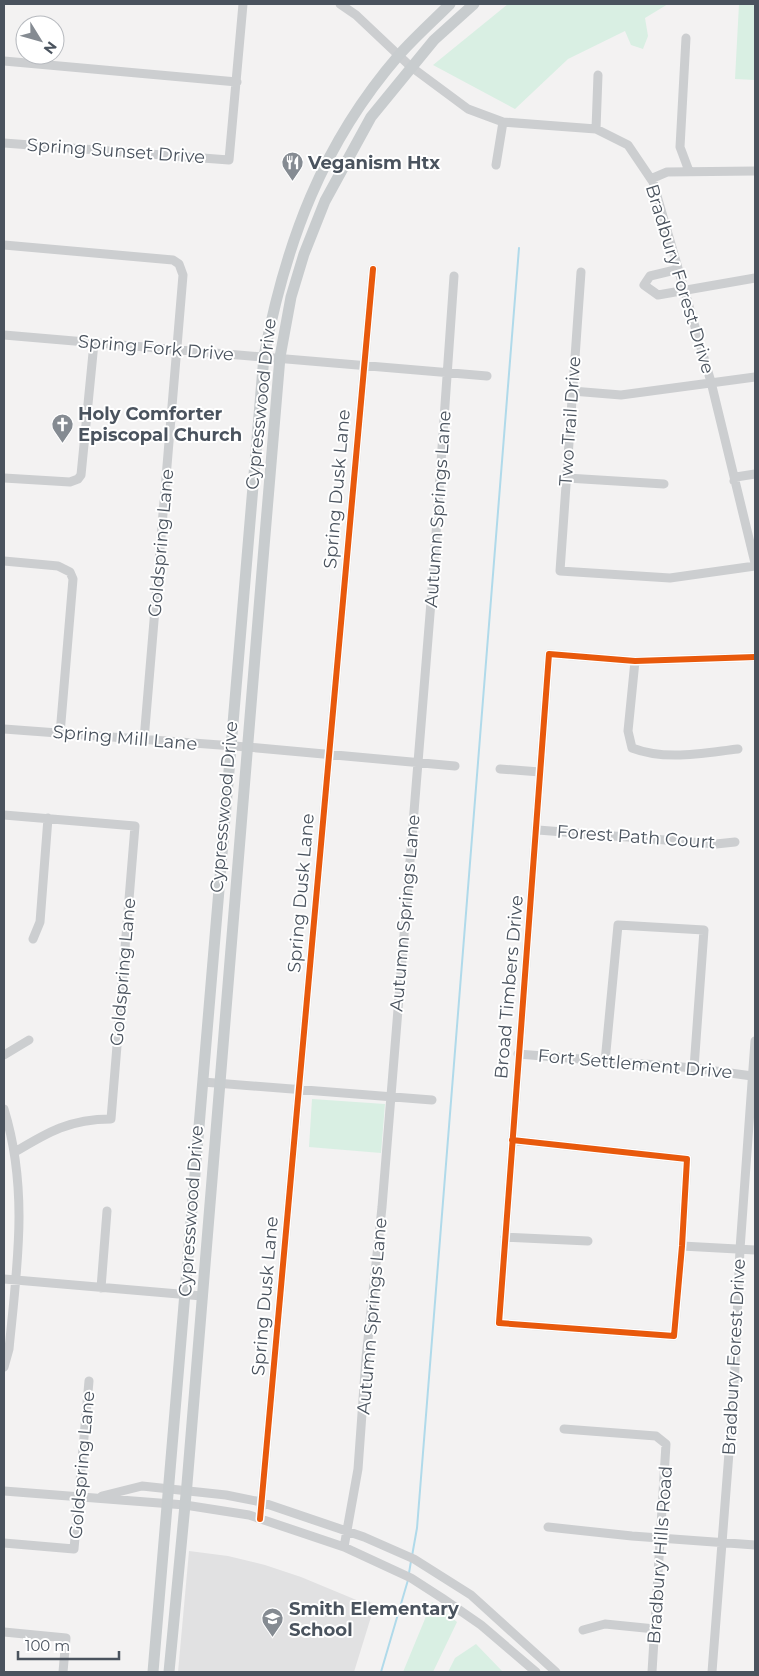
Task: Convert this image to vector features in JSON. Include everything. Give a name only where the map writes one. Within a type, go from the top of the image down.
[{"type":"main road","name":"Cypresswood Drive","points":[[153,1672],[264,356],[282,273],[310,195],[349,122],[400,55],[450,4]]},
{"type":"main road","name":"Cypresswood Drive","points":[[169,1672],[187,1489],[218,1083],[280,357],[291,297],[304,254],[325,201],[371,117],[410,66],[434,40],[474,4]]},
{"type":"main road","points":[[310,195],[325,201]]},
{"type":"main road","points":[[248,545],[264,547]]},
{"type":"main road","points":[[216,914],[233,915]]},
{"type":"main road","points":[[157,1623],[173,1624]]},
{"type":"street","points":[[4,61],[237,82],[243,4]]},
{"type":"street","points":[[340,4],[356,15]]},
{"type":"street","points":[[348,4],[356,15]]},
{"type":"street","name":"Bradbury Forest Drive","points":[[356,15],[410,66],[468,109],[504,122],[596,129],[628,146],[653,182],[711,382],[755,565]]},
{"type":"street","points":[[686,38],[680,147],[689,171]]},
{"type":"street","points":[[596,129],[598,75]]},
{"type":"street","name":"Spring Sunset Drive","points":[[4,143],[229,160],[237,82]]},
{"type":"street","points":[[496,165],[504,122]]},
{"type":"street","points":[[653,182],[653,178],[667,172],[755,171]]},
{"type":"street","name":"Goldspring Lane","points":[[4,244],[173,260],[179,264],[184,275],[144,740]]},
{"type":"street","name":"Spring Dusk Lane","points":[[260,1519],[373,270]]},
{"type":"street","points":[[680,272],[674,270],[650,276],[644,285],[658,295],[755,278]]},
{"type":"street","name":"Two Trail Drive","points":[[581,272],[560,571],[670,578],[755,565]]},
{"type":"street","name":"Autumn Springs Lane","points":[[344,1547],[358,1469],[391,1096],[454,276]]},
{"type":"street","name":"Spring Fork Drive","points":[[4,335],[487,376]]},
{"type":"street","points":[[4,478],[70,482],[78,479],[82,468],[94,343]]},
{"type":"street","points":[[572,390],[621,395],[755,377]]},
{"type":"street","points":[[734,481],[736,477],[755,474]]},
{"type":"street","points":[[566,475],[567,478],[664,484]]},
{"type":"street","points":[[4,561],[58,566],[70,572],[73,588],[60,734]]},
{"type":"street","name":"Broad Timbers Drive","points":[[635,661],[549,654],[540,772],[538,830],[518,1054],[499,1323],[674,1336],[682,1246]]},
{"type":"street","points":[[738,749],[684,756],[647,754],[632,748],[628,731],[635,661],[755,657]]},
{"type":"street","name":"Spring Mill Lane","points":[[4,729],[247,747],[328,756],[455,766]]},
{"type":"street","points":[[500,769],[540,772]]},
{"type":"street","points":[[4,814],[48,818],[40,922],[34,938]]},
{"type":"street","name":"Goldspring Lane","points":[[14,1152],[62,1126],[84,1120],[111,1119],[135,826],[48,818]]},
{"type":"street","name":"Forest Path Court","points":[[538,830],[716,844],[735,842]]},
{"type":"street","points":[[604,1062],[618,926],[704,930],[694,1068]]},
{"type":"street","points":[[4,1055],[29,1040]]},
{"type":"street","name":"Bradbury Forest Drive","points":[[712,1672],[720,1543],[734,1388],[740,1249],[755,1041]]},
{"type":"street","name":"Fort Settlement Drive","points":[[518,1054],[694,1068],[752,1076]]},
{"type":"street","points":[[203,1082],[432,1100]]},
{"type":"street","points":[[4,1109],[14,1152],[20,1209],[9,1350],[4,1367]]},
{"type":"street","points":[[512,1140],[687,1159],[682,1246],[755,1250]]},
{"type":"street","points":[[101,1288],[108,1211]]},
{"type":"street","points":[[505,1237],[588,1241]]},
{"type":"street","points":[[4,1279],[202,1296]]},
{"type":"street","name":"Goldspring Lane","points":[[4,1543],[74,1549],[90,1381]]},
{"type":"street","name":"Bradbury Hills Road","points":[[564,1429],[656,1436],[663,1439],[667,1448],[652,1672]]},
{"type":"street","points":[[98,1498],[142,1486],[187,1489],[262,1502],[347,1531],[414,1559],[452,1583],[478,1601],[556,1672]]},
{"type":"street","points":[[4,1491],[185,1505],[260,1519],[344,1547],[411,1578],[442,1598],[481,1626],[536,1672]]},
{"type":"street","points":[[548,1527],[755,1545]]},
{"type":"street","points":[[583,1630],[605,1624],[655,1629]]},
{"type":"street","points":[[4,1632],[66,1638],[63,1672]]},
{"type":"shaded area","name":"Smith Elementary School","points":[[189,1551],[228,1556],[265,1565],[301,1577],[362,1602],[363,1599],[375,1604],[354,1672],[178,1672]]},
{"type":"green space","points":[[508,4],[668,4],[645,18],[648,36],[643,49],[631,45],[625,31],[568,59],[515,109],[433,65]]},
{"type":"green space","points":[[739,4],[755,4],[755,80],[735,79]]},
{"type":"green space","points":[[312,1099],[385,1104],[381,1153],[309,1147]]},
{"type":"green space","points":[[432,1602],[457,1622],[433,1672],[403,1672]]},
{"type":"green space","points":[[476,1644],[503,1672],[448,1672],[455,1658]]},
{"type":"waterway","points":[[412,1556],[417,1528],[519,248]]},
{"type":"waterway","points":[[409,1573],[411,1561]]},
{"type":"waterway","points":[[381,1672],[408,1580]]},
{"type":"cycle path","points":[[260,1519],[373,269]]},
{"type":"cycle path","points":[[512,1140],[687,1159],[674,1336],[499,1323],[549,654],[635,661],[755,657]]},
{"type":"place","name":"Veganism Htx","points":[[292,182]]},
{"type":"place","name":"Holy Comforter Episcopal Church","points":[[62,443]]},
{"type":"place","name":"Smith Elementary School","points":[[273,1638]]}]
